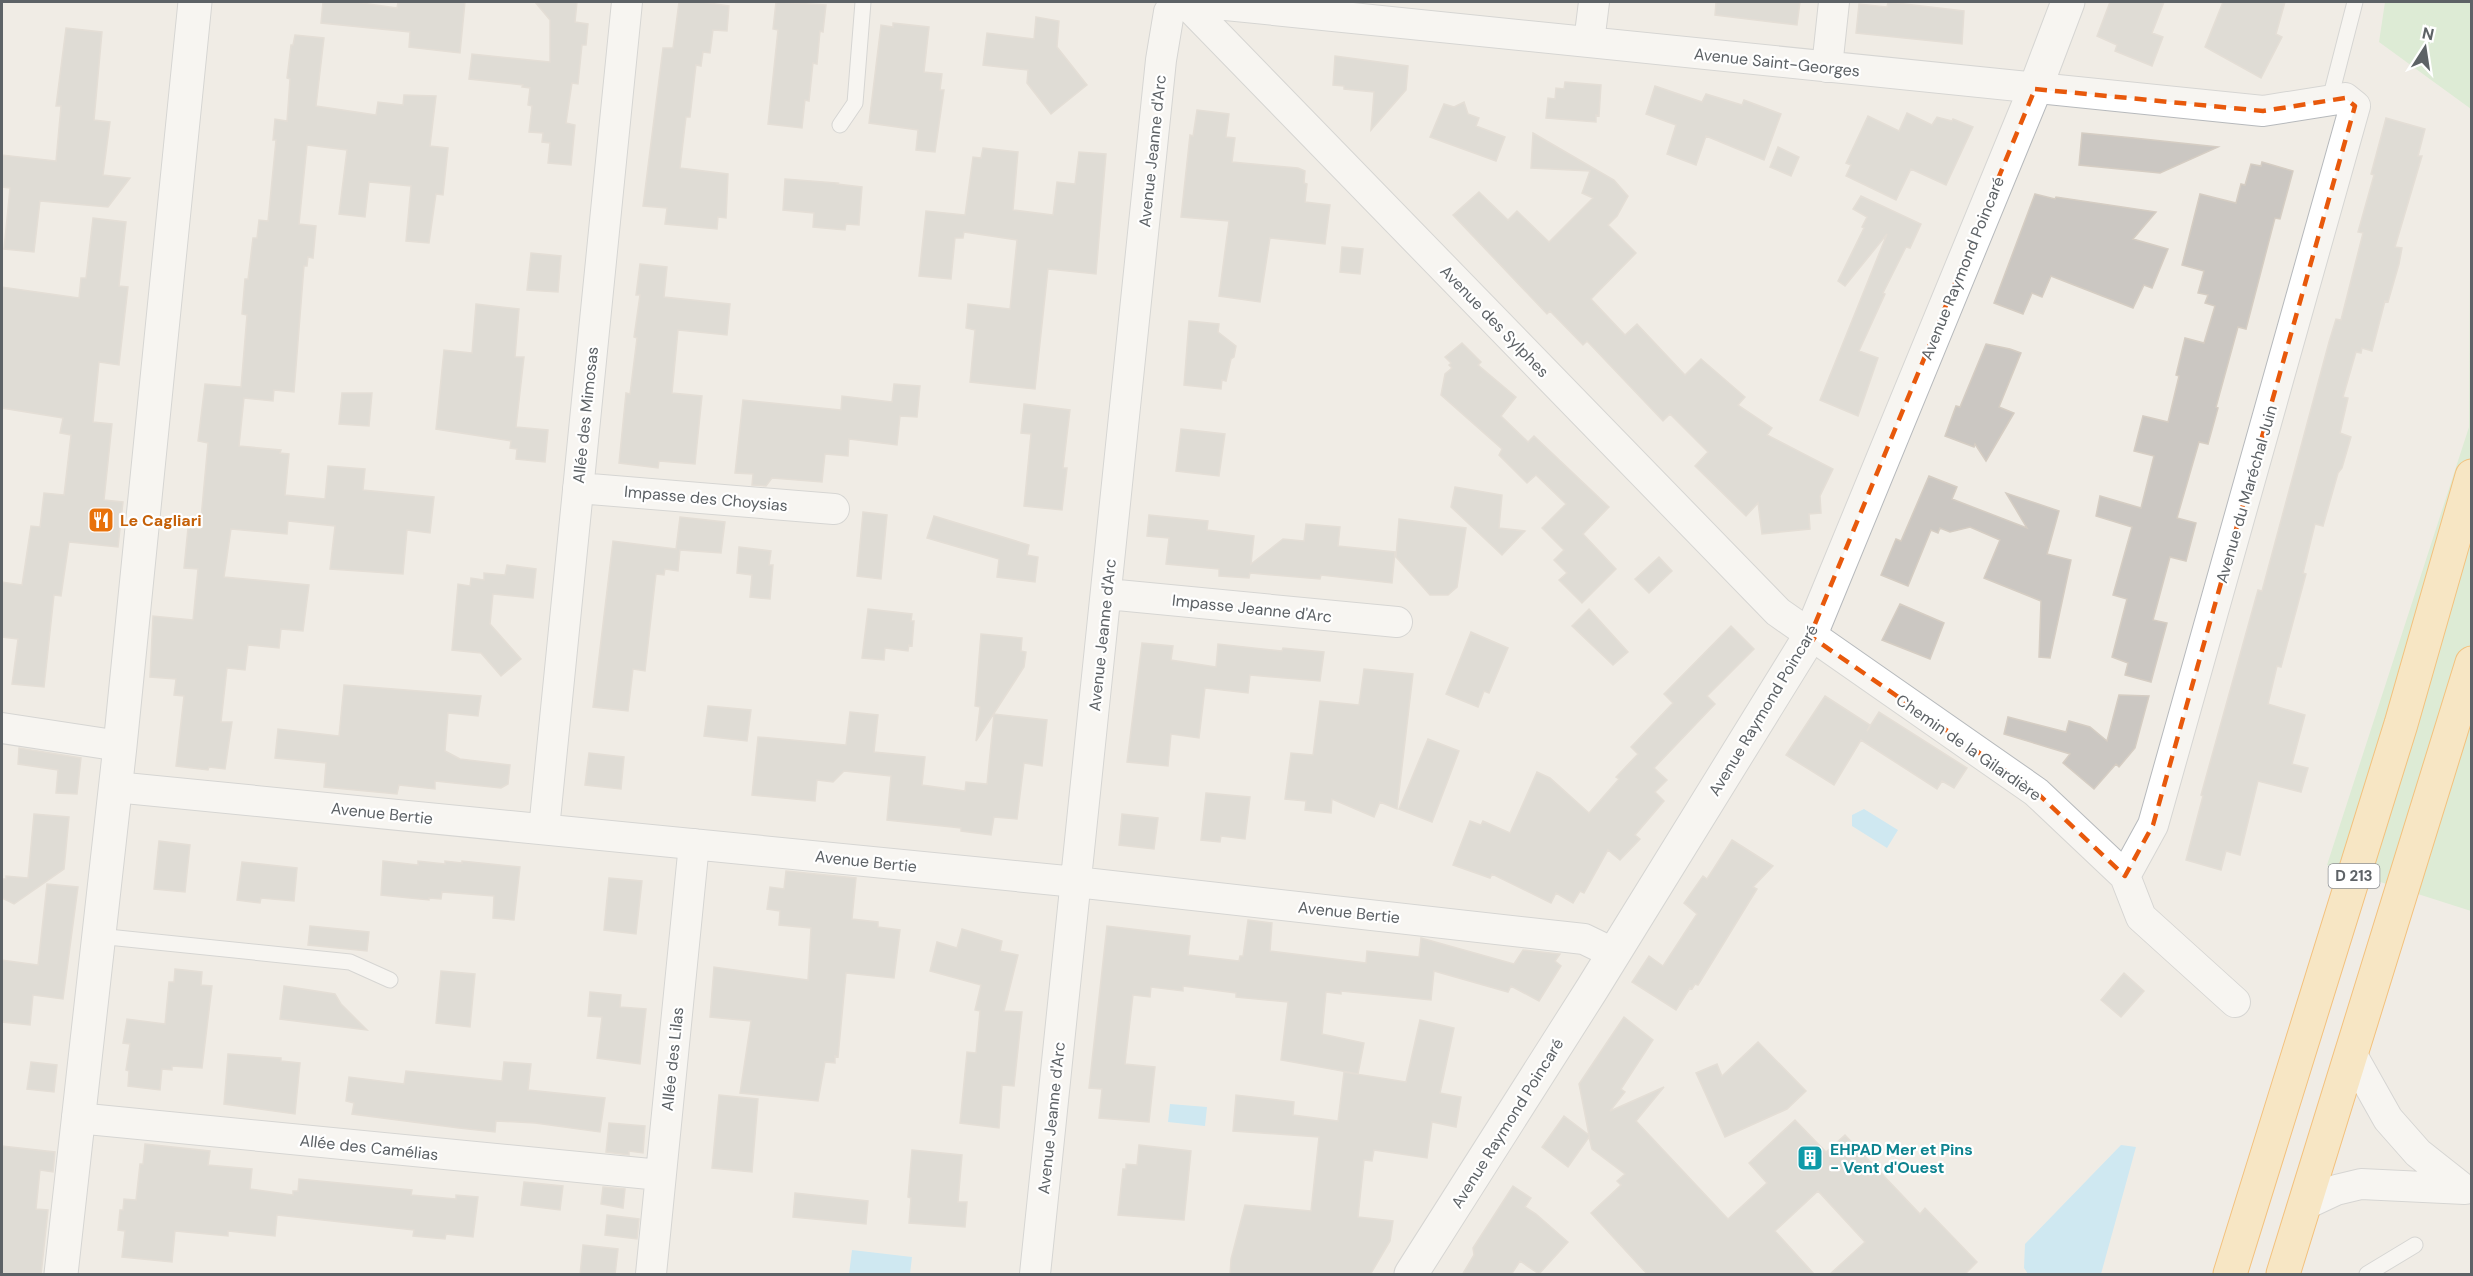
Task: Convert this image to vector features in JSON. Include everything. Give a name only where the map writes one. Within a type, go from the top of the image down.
[{"type":"highway","name":"D 213","points":[[2230,1275],[2401,724],[2472,476]]},
{"type":"highway","name":"D 213","points":[[2283,1275],[2472,663]]},
{"type":"street","points":[[61,1275],[120,747],[195,2]]},
{"type":"street","name":"Allée des Mimosas","points":[[544,829],[627,2]]},
{"type":"street","name":"Avenue Jeanne d'Arc","points":[[1035,1275],[1161,60],[1169,12],[1184,2]]},
{"type":"street","name":"Avenue des Sylphes","points":[[1184,2],[1778,612],[1810,636]]},
{"type":"street","name":"Avenue Saint-Georges","points":[[1196,2],[2263,111],[2343,103]]},
{"type":"street","points":[[1589,42],[1594,2]]},
{"type":"street","points":[[1827,67],[1834,2]]},
{"type":"street","name":"Avenue Raymond Poincaré","points":[[1411,1275],[1810,636],[2035,89],[2068,2]]},
{"type":"street","name":"Avenue du Maréchal Juin","points":[[2125,876],[2153,825],[2343,103]]},
{"type":"street","name":"Impasse des Choysias","points":[[578,488],[834,509]]},
{"type":"street","name":"Impasse Jeanne d'Arc","points":[[1107,594],[1397,622]]},
{"type":"street","name":"Chemin de la Gilardière","points":[[1810,636],[2036,792],[2125,876],[2142,917],[2235,1002]]},
{"type":"street","points":[[2,728],[120,747]]},
{"type":"street","name":"Avenue Bertie","points":[[115,787],[1076,882],[1584,939],[1613,953]]},
{"type":"street","name":"Allée des Lilas","points":[[651,1275],[694,844]]},
{"type":"street","points":[[2352,1055],[2388,1119],[2418,1153],[2466,1189]]},
{"type":"street","name":"Allée des Camélias","points":[[77,1118],[660,1175]]},
{"type":"street","points":[[2304,1205],[2336,1190],[2361,1185],[2466,1189]]},
{"type":"lane","points":[[840,125],[855,104],[863,2]]},
{"type":"lane","points":[[2343,103],[2355,2]]},
{"type":"lane","points":[[98,936],[350,962],[390,980]]},
{"type":"lane","points":[[2367,1275],[2415,1245]]},
{"type":"highlighted area","points":[[2035,89],[2263,111],[2345,98],[2355,106],[2153,825],[2125,876],[2036,792],[1810,636]]},
{"type":"green space","points":[[2385,2],[2471,2],[2471,109],[2379,42]]},
{"type":"green space","points":[[2471,109],[2471,911],[2327,865],[2469,427]]},
{"type":"water","points":[[1864,809],[1898,830],[1887,848],[1852,826],[1852,815]]},
{"type":"water","points":[[1170,1104],[1207,1107],[1205,1126],[1168,1122]]},
{"type":"water","points":[[2121,1145],[2136,1147],[2101,1274],[2028,1274],[2024,1268],[2025,1244]]},
{"type":"water","points":[[852,1250],[912,1257],[910,1274],[849,1274]]},
{"type":"building","points":[[323,2],[355,2],[397,8],[398,2],[465,2],[460,53],[409,47],[410,32],[321,23]]},
{"type":"building","points":[[535,2],[577,2],[575,22],[588,24],[586,45],[582,45],[578,84],[572,83],[566,123],[575,125],[571,165],[548,163],[550,143],[542,142],[543,133],[529,132],[532,106],[528,105],[530,88],[522,87],[523,85],[469,79],[472,54],[550,62],[550,20]]},
{"type":"building","points":[[679,2],[702,2],[729,6],[727,31],[713,30],[710,53],[703,52],[701,66],[696,65],[690,117],[686,117],[680,168],[728,174],[726,218],[718,217],[717,229],[665,224],[667,208],[643,206],[663,48],[673,48]]},
{"type":"building","points":[[776,2],[826,5],[823,32],[820,31],[817,64],[813,63],[809,101],[805,100],[802,128],[768,124],[778,30],[773,29]]},
{"type":"building","points":[[1716,2],[1800,2],[1797,25],[1715,15]]},
{"type":"building","points":[[1888,2],[1964,11],[1962,44],[1856,33],[1859,4],[1887,7]]},
{"type":"building","points":[[2110,2],[2164,2],[2152,33],[2163,37],[2152,66],[2115,51],[2117,45],[2097,36]]},
{"type":"building","points":[[2223,2],[2285,2],[2276,34],[2282,37],[2261,78],[2205,47]]},
{"type":"building","points":[[1036,17],[1059,21],[1057,47],[1087,85],[1051,114],[1027,83],[1028,70],[983,65],[987,33],[1034,39]]},
{"type":"building","points":[[893,23],[929,27],[924,72],[942,74],[940,90],[944,90],[935,152],[916,150],[918,130],[869,123],[881,25],[893,27]]},
{"type":"building","points":[[66,28],[102,32],[94,120],[110,122],[103,175],[130,178],[108,207],[40,201],[34,252],[4,249],[10,188],[2,187],[2,155],[56,161],[61,106],[56,106]]},
{"type":"building","points":[[295,35],[324,38],[316,106],[376,115],[378,102],[403,105],[404,95],[436,96],[430,146],[448,148],[443,195],[436,194],[429,243],[406,241],[411,186],[369,182],[365,217],[339,214],[347,150],[307,145],[299,224],[316,226],[313,258],[308,257],[307,266],[304,266],[294,392],[274,390],[273,401],[244,398],[239,446],[281,450],[280,453],[289,454],[285,495],[325,499],[328,466],[365,469],[363,490],[434,497],[430,533],[407,530],[403,574],[330,569],[335,526],[288,521],[287,534],[231,529],[224,577],[309,585],[303,631],[281,629],[279,648],[248,645],[245,670],[227,668],[221,722],[232,722],[225,769],[209,767],[208,770],[176,766],[184,696],[174,695],[176,679],[150,677],[153,616],[193,620],[198,569],[184,568],[188,528],[200,529],[208,443],[198,441],[205,384],[241,387],[247,315],[242,314],[245,279],[248,279],[253,238],[257,238],[259,220],[268,221],[276,140],[273,140],[275,119],[287,121],[290,79],[287,78],[291,45],[293,45]]},
{"type":"building","points":[[1335,56],[1408,66],[1406,90],[1371,130],[1374,92],[1344,89],[1344,86],[1333,85]]},
{"type":"building","points":[[1565,82],[1601,85],[1599,116],[1596,115],[1596,122],[1546,118],[1548,98],[1555,99],[1556,88],[1564,89]]},
{"type":"building","points":[[1655,86],[1702,102],[1706,94],[1742,105],[1744,100],[1781,114],[1764,160],[1706,136],[1696,165],[1667,154],[1676,125],[1646,114]]},
{"type":"building","points":[[1464,102],[1468,114],[1479,118],[1476,126],[1505,137],[1496,161],[1430,137],[1444,104],[1454,107]]},
{"type":"building","points":[[1197,110],[1229,114],[1226,137],[1235,138],[1232,162],[1298,168],[1305,171],[1304,183],[1307,184],[1305,202],[1330,205],[1325,244],[1270,238],[1260,302],[1219,296],[1229,221],[1181,217],[1190,135],[1193,136]]},
{"type":"building","points":[[1907,113],[1932,125],[1937,117],[1952,121],[1953,119],[1973,127],[1946,185],[1911,169],[1896,200],[1846,176],[1851,165],[1846,163],[1868,116],[1899,131]]},
{"type":"building","points":[[2386,118],[2425,129],[2418,156],[2422,156],[2395,247],[2402,248],[2399,264],[2388,302],[2385,301],[2372,351],[2362,348],[2361,353],[2356,352],[2343,397],[2348,398],[2340,433],[2351,437],[2323,526],[2315,524],[2303,573],[2306,574],[2281,667],[2277,666],[2268,704],[2305,715],[2292,764],[2308,768],[2301,792],[2258,781],[2240,855],[2226,851],[2221,870],[2186,860],[2203,796],[2201,795],[2258,590],[2262,591],[2329,342],[2336,319],[2341,320],[2363,233],[2358,232],[2374,175],[2371,174]]},
{"type":"building","points":[[1533,133],[1614,180],[1628,196],[1617,216],[1608,225],[1636,253],[1591,299],[1625,335],[1637,324],[1685,375],[1701,359],[1745,397],[1738,405],[1772,428],[1767,435],[1833,469],[1820,496],[1821,513],[1809,514],[1810,529],[1762,534],[1758,503],[1746,516],[1695,466],[1708,452],[1670,414],[1663,421],[1587,341],[1583,345],[1550,311],[1547,314],[1453,215],[1479,192],[1508,220],[1517,211],[1549,242],[1593,198],[1582,193],[1590,171],[1531,168]]},
{"type":"building","points":[[2082,133],[2218,147],[2160,173],[2079,165]]},
{"type":"building","points":[[1778,147],[1799,157],[1791,176],[1770,167]]},
{"type":"building","points":[[983,148],[1018,152],[1013,210],[1053,215],[1057,182],[1075,184],[1079,152],[1106,154],[1096,274],[1048,269],[1035,389],[970,382],[975,330],[966,328],[968,304],[1010,309],[1017,240],[964,232],[963,238],[955,238],[951,279],[919,276],[926,211],[965,215],[973,157],[981,158]]},
{"type":"building","points":[[2262,162],[2293,171],[2280,219],[2275,218],[2246,329],[2238,327],[2208,444],[2199,442],[2177,518],[2196,523],[2186,561],[2170,557],[2153,620],[2167,623],[2151,682],[2125,675],[2128,663],[2112,657],[2127,599],[2113,595],[2132,527],[2096,516],[2100,496],[2141,508],[2154,456],[2134,451],[2143,416],[2168,422],[2185,338],[2204,343],[2215,306],[2205,303],[2208,295],[2198,293],[2204,271],[2182,265],[2200,194],[2236,203],[2241,184],[2245,185],[2251,164],[2261,166]]},
{"type":"building","points":[[785,179],[862,187],[859,225],[846,224],[845,230],[813,227],[814,213],[783,210]]},
{"type":"building","points":[[2035,194],[2055,199],[2056,197],[2156,212],[2133,239],[2168,249],[2152,288],[2144,285],[2133,308],[2051,276],[2042,297],[2032,293],[2023,314],[1994,303]]},
{"type":"building","points":[[1861,196],[1921,224],[1910,248],[1906,247],[1883,293],[1885,294],[1859,351],[1878,358],[1858,416],[1820,400],[1887,234],[1845,286],[1838,281],[1864,228],[1862,227],[1867,217],[1853,209]]},
{"type":"building","points":[[93,218],[126,222],[119,286],[128,287],[119,365],[99,362],[93,422],[112,424],[104,500],[123,502],[118,547],[69,542],[61,596],[54,595],[44,687],[12,684],[18,639],[2,637],[2,582],[22,585],[31,526],[40,527],[44,493],[64,495],[71,435],[60,433],[63,418],[2,408],[2,287],[79,298],[81,278],[86,278]]},
{"type":"building","points":[[1342,247],[1363,249],[1360,274],[1340,272]]},
{"type":"building","points":[[531,253],[561,256],[558,292],[527,290]]},
{"type":"building","points":[[640,264],[667,267],[664,297],[730,304],[727,335],[678,330],[672,393],[702,396],[695,464],[659,461],[658,468],[619,463],[626,393],[630,394],[637,338],[634,337],[640,295],[636,295]]},
{"type":"building","points":[[476,304],[519,309],[515,357],[524,357],[516,427],[548,430],[545,462],[516,459],[517,449],[510,448],[511,441],[436,429],[444,350],[472,353]]},
{"type":"building","points":[[1189,321],[1219,324],[1218,332],[1236,346],[1226,381],[1222,380],[1221,389],[1184,385]]},
{"type":"building","points":[[1462,343],[1481,362],[1478,365],[1516,397],[1501,416],[1528,442],[1534,436],[1609,507],[1583,534],[1616,569],[1582,603],[1559,580],[1567,573],[1554,560],[1564,550],[1542,528],[1566,504],[1536,475],[1527,483],[1499,455],[1502,449],[1441,395],[1445,374],[1452,368],[1449,365],[1451,363],[1445,357]]},
{"type":"building","points":[[1986,344],[2021,353],[1999,407],[2014,413],[1986,461],[1975,444],[1974,447],[1945,436],[1956,406],[1960,407]]},
{"type":"building","points":[[894,384],[920,386],[917,417],[900,416],[897,445],[849,439],[848,456],[825,454],[822,482],[772,478],[766,486],[752,485],[753,474],[735,473],[743,400],[841,410],[842,396],[892,402]]},
{"type":"building","points":[[342,393],[372,393],[369,426],[339,424]]},
{"type":"building","points":[[1024,404],[1070,410],[1063,468],[1067,468],[1062,510],[1024,506],[1031,434],[1021,433]]},
{"type":"building","points":[[1181,429],[1225,434],[1219,476],[1176,471]]},
{"type":"building","points":[[1929,476],[1957,487],[1952,499],[2027,528],[2006,493],[2059,511],[2047,554],[2071,560],[2050,658],[2039,657],[2041,601],[1984,578],[2000,540],[1970,527],[1950,532],[1940,528],[1938,533],[1931,530],[1908,586],[1881,575],[1896,539],[1901,541]]},
{"type":"building","points":[[1455,487],[1502,495],[1499,528],[1525,531],[1502,555],[1451,507]]},
{"type":"building","points":[[863,512],[887,515],[881,579],[857,576]]},
{"type":"building","points":[[1149,515],[1208,521],[1207,530],[1254,536],[1251,564],[1283,539],[1304,541],[1306,524],[1340,527],[1338,546],[1395,552],[1392,583],[1321,575],[1320,579],[1250,573],[1249,578],[1219,576],[1219,569],[1166,564],[1169,538],[1147,536]]},
{"type":"building","points":[[934,516],[1029,545],[1027,555],[1038,557],[1035,582],[997,577],[999,559],[927,538]]},
{"type":"building","points":[[680,517],[725,522],[721,553],[680,550],[678,571],[665,569],[664,575],[656,574],[645,671],[633,669],[628,711],[593,707],[613,541],[676,549]]},
{"type":"building","points":[[1399,519],[1466,528],[1457,587],[1448,595],[1430,595],[1396,557]]},
{"type":"building","points":[[739,547],[771,551],[769,565],[773,565],[770,599],[750,597],[752,575],[737,573]]},
{"type":"building","points":[[1659,557],[1672,571],[1649,593],[1635,579]]},
{"type":"building","points":[[507,565],[536,569],[533,598],[493,594],[490,624],[521,659],[501,676],[481,653],[452,650],[458,584],[470,586],[471,578],[484,580],[484,573],[505,575]]},
{"type":"building","points":[[1900,604],[1944,623],[1930,659],[1882,640]]},
{"type":"building","points":[[868,609],[912,614],[911,621],[914,621],[912,646],[909,645],[908,651],[885,648],[884,660],[862,658]]},
{"type":"building","points":[[1589,609],[1628,652],[1613,665],[1572,626]]},
{"type":"building","points":[[1731,626],[1754,649],[1707,696],[1715,704],[1654,768],[1667,780],[1655,792],[1664,801],[1635,835],[1640,839],[1620,860],[1608,850],[1584,893],[1580,891],[1573,903],[1556,893],[1551,903],[1492,874],[1490,878],[1453,865],[1470,821],[1481,825],[1483,821],[1510,833],[1537,772],[1550,778],[1589,813],[1619,779],[1616,777],[1638,754],[1631,747],[1673,703],[1664,694]]},
{"type":"building","points":[[1471,632],[1508,648],[1489,693],[1484,691],[1478,707],[1446,694]]},
{"type":"building","points":[[981,634],[1022,638],[1021,651],[1026,652],[1024,667],[976,741],[980,707],[975,706]]},
{"type":"building","points":[[1142,643],[1173,646],[1171,660],[1216,667],[1218,644],[1282,651],[1283,648],[1324,652],[1320,681],[1250,675],[1248,693],[1205,688],[1199,738],[1171,734],[1168,766],[1127,762]]},
{"type":"building","points":[[1364,669],[1413,674],[1397,809],[1380,802],[1374,817],[1332,799],[1331,813],[1305,810],[1306,801],[1285,799],[1291,753],[1313,755],[1320,701],[1359,705]]},
{"type":"building","points":[[344,685],[481,696],[478,716],[448,713],[445,751],[460,759],[510,765],[508,784],[501,788],[435,781],[435,789],[399,785],[397,794],[324,787],[326,763],[275,758],[278,729],[339,736]]},
{"type":"building","points":[[2119,695],[2149,696],[2135,748],[2119,767],[2116,764],[2094,789],[2063,763],[2070,754],[2004,734],[2008,717],[2066,732],[2069,721],[2090,727],[2107,741]]},
{"type":"building","points":[[1825,696],[1870,725],[1867,731],[1879,712],[1967,768],[1954,788],[1942,781],[1937,789],[1861,740],[1834,785],[1786,755]]},
{"type":"building","points":[[708,706],[751,710],[747,741],[704,736]]},
{"type":"building","points":[[850,712],[878,715],[874,752],[925,757],[922,785],[965,791],[966,782],[987,784],[994,714],[1047,720],[1042,766],[1024,763],[1017,819],[994,817],[991,835],[961,831],[961,828],[887,820],[891,776],[844,771],[833,782],[817,780],[815,801],[752,795],[758,737],[846,745]]},
{"type":"building","points":[[1428,739],[1459,751],[1432,822],[1399,809]]},
{"type":"building","points":[[19,748],[81,758],[77,794],[56,793],[58,770],[18,764]]},
{"type":"building","points":[[589,753],[624,757],[621,789],[585,785]]},
{"type":"building","points":[[1206,793],[1250,797],[1245,839],[1221,836],[1220,842],[1201,840]]},
{"type":"building","points":[[34,814],[69,817],[64,869],[14,904],[2,898],[2,879],[6,879],[6,876],[28,878]]},
{"type":"building","points":[[1122,814],[1158,818],[1154,849],[1119,845]]},
{"type":"building","points":[[1732,840],[1773,866],[1753,887],[1757,889],[1698,985],[1695,984],[1692,989],[1690,988],[1676,1010],[1632,982],[1649,956],[1663,966],[1697,914],[1684,903],[1703,876],[1707,879]]},
{"type":"building","points":[[159,841],[190,845],[185,892],[154,889]]},
{"type":"building","points":[[383,861],[418,865],[418,861],[445,864],[445,861],[462,863],[462,861],[520,867],[514,920],[493,918],[494,896],[442,892],[441,899],[429,898],[429,900],[381,895]]},
{"type":"building","points":[[242,862],[297,868],[294,901],[261,898],[260,903],[237,900]]},
{"type":"building","points":[[786,871],[856,878],[852,919],[878,922],[878,927],[900,930],[894,978],[846,973],[838,1057],[835,1056],[835,1063],[825,1062],[818,1101],[740,1093],[751,1021],[710,1017],[714,967],[808,980],[811,928],[779,925],[780,911],[767,909],[770,887],[784,889]]},
{"type":"building","points":[[609,878],[642,881],[636,934],[604,930]]},
{"type":"building","points":[[47,884],[78,887],[63,999],[33,995],[30,1025],[2,1022],[2,960],[38,965]]},
{"type":"building","points":[[1248,920],[1272,923],[1270,951],[1366,963],[1367,951],[1419,957],[1421,938],[1514,964],[1523,950],[1560,954],[1555,961],[1561,966],[1539,1001],[1511,986],[1508,992],[1434,971],[1431,1000],[1341,991],[1341,994],[1326,992],[1322,1034],[1364,1043],[1358,1074],[1281,1060],[1288,1002],[1236,997],[1236,993],[1183,986],[1183,991],[1151,987],[1150,997],[1133,995],[1125,1064],[1155,1067],[1149,1122],[1099,1118],[1102,1089],[1089,1088],[1107,926],[1190,936],[1188,955],[1239,961],[1240,956],[1243,956]]},
{"type":"building","points":[[310,926],[369,932],[367,951],[308,945]]},
{"type":"building","points":[[962,929],[1002,941],[1000,951],[1018,955],[1004,1011],[1022,1012],[1014,1086],[1002,1085],[999,1128],[960,1123],[967,1052],[976,1053],[980,1011],[975,1010],[981,985],[930,971],[937,942],[957,948]]},
{"type":"building","points":[[175,969],[202,972],[201,985],[212,986],[202,1068],[172,1066],[172,1070],[162,1069],[160,1090],[128,1086],[129,1071],[126,1070],[130,1044],[123,1043],[127,1019],[165,1024],[169,982],[174,982]]},
{"type":"building","points":[[441,971],[475,974],[470,1027],[436,1023]]},
{"type":"building","points":[[2124,973],[2144,991],[2121,1017],[2101,1000]]},
{"type":"building","points":[[284,986],[335,994],[341,1004],[367,1030],[280,1019]]},
{"type":"building","points":[[590,992],[621,995],[620,1007],[646,1009],[640,1064],[597,1058],[602,1017],[588,1016]]},
{"type":"building","name":"EHPAD Mer et Pins - Vent d'Ouest","points":[[1624,1017],[1653,1040],[1621,1089],[1625,1092],[1610,1111],[1664,1087],[1636,1121],[1728,1219],[1767,1183],[1749,1163],[1795,1120],[1826,1152],[1845,1135],[1920,1214],[1925,1208],[1977,1262],[1964,1275],[1829,1275],[1865,1242],[1818,1191],[1775,1231],[1815,1275],[1648,1275],[1591,1213],[1621,1185],[1617,1181],[1625,1174],[1592,1149],[1589,1137],[1568,1167],[1542,1147],[1564,1116],[1589,1135],[1579,1084]]},
{"type":"building","points":[[1420,1020],[1454,1028],[1440,1093],[1461,1097],[1456,1127],[1432,1122],[1427,1158],[1374,1150],[1372,1161],[1364,1160],[1358,1217],[1393,1221],[1390,1241],[1370,1275],[1230,1275],[1231,1259],[1245,1205],[1311,1211],[1319,1137],[1233,1131],[1236,1095],[1294,1102],[1293,1115],[1338,1121],[1344,1072],[1406,1082]]},
{"type":"building","points":[[1758,1042],[1806,1091],[1787,1109],[1725,1137],[1696,1073],[1717,1064],[1722,1076]]},
{"type":"building","points":[[228,1054],[281,1058],[281,1061],[300,1063],[295,1114],[224,1104]]},
{"type":"building","points":[[31,1062],[57,1065],[54,1092],[27,1089]]},
{"type":"building","points":[[504,1062],[531,1064],[528,1090],[605,1098],[600,1132],[535,1123],[496,1121],[495,1132],[459,1128],[352,1114],[354,1103],[346,1101],[349,1077],[404,1084],[406,1071],[502,1081]]},
{"type":"building","points":[[719,1095],[758,1099],[752,1172],[712,1168]]},
{"type":"building","points":[[609,1123],[645,1126],[643,1153],[629,1151],[629,1155],[606,1152]]},
{"type":"building","points":[[145,1144],[210,1151],[208,1165],[252,1169],[250,1189],[293,1195],[293,1191],[298,1191],[299,1179],[412,1190],[411,1195],[456,1199],[456,1195],[478,1197],[473,1237],[446,1234],[445,1239],[413,1236],[414,1230],[277,1215],[275,1236],[228,1231],[228,1236],[175,1231],[172,1262],[122,1257],[125,1231],[118,1230],[120,1210],[123,1210],[124,1199],[136,1200]]},
{"type":"building","points":[[1139,1145],[1191,1151],[1184,1220],[1118,1215],[1123,1169],[1126,1169],[1126,1164],[1137,1165]]},
{"type":"building","points":[[2,1146],[55,1152],[53,1172],[40,1170],[36,1209],[48,1210],[41,1275],[2,1275]]},
{"type":"building","points":[[912,1150],[962,1155],[958,1202],[967,1202],[965,1227],[909,1223],[911,1198],[908,1197]]},
{"type":"building","points":[[524,1182],[563,1186],[560,1210],[521,1205]]},
{"type":"building","points":[[1513,1186],[1531,1198],[1525,1207],[1568,1242],[1539,1274],[1520,1261],[1511,1275],[1462,1275],[1474,1255],[1473,1248]]},
{"type":"building","points":[[603,1187],[625,1189],[623,1208],[601,1204]]},
{"type":"building","points":[[795,1193],[868,1201],[866,1224],[793,1217]]},
{"type":"building","points":[[607,1215],[639,1219],[637,1239],[605,1235]]},
{"type":"building","points":[[583,1245],[618,1249],[615,1275],[580,1275]]},
{"type":"place","name":"Le Cagliari","points":[[101,520]]},
{"type":"place","name":"EHPAD Mer et Pins - Vent d'Ouest","points":[[1810,1158]]}]
